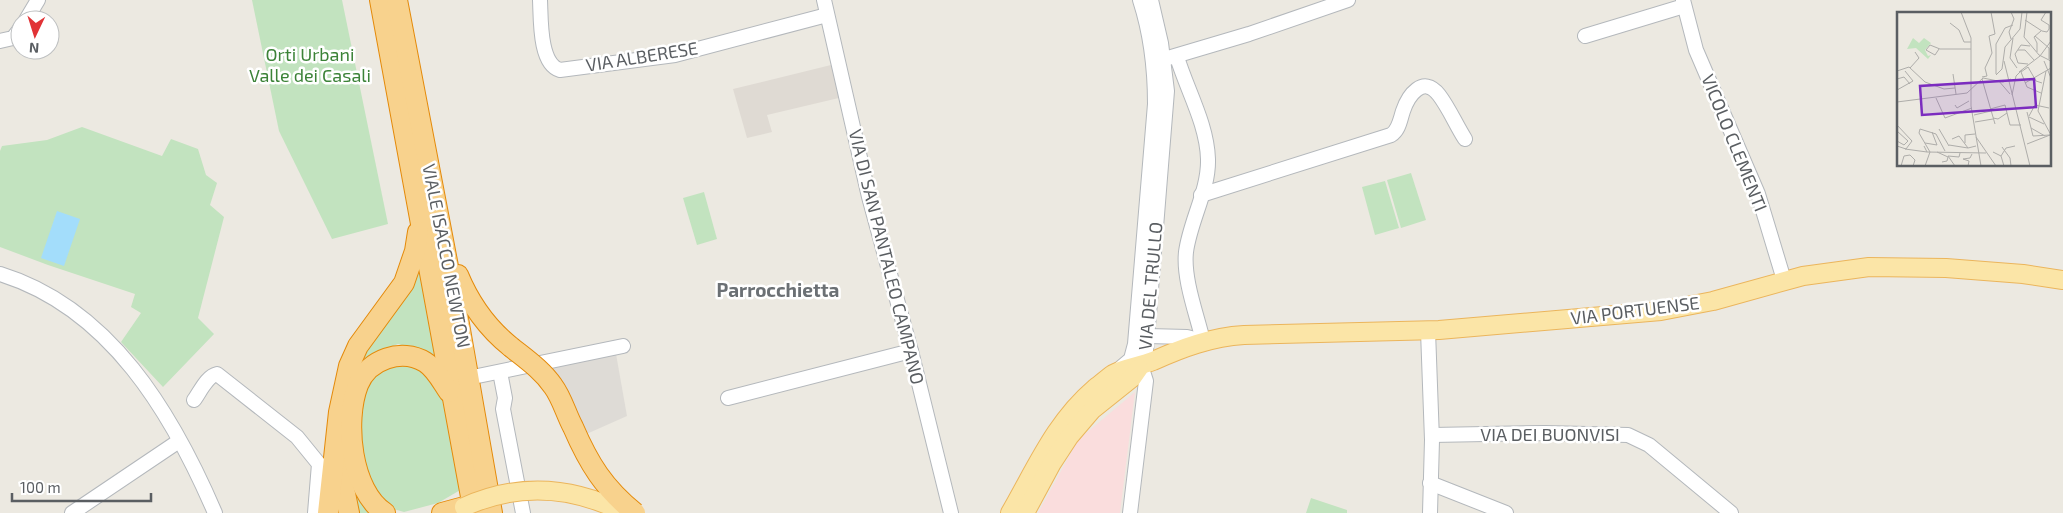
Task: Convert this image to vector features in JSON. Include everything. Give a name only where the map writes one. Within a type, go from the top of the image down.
[{"type":"highway","name":"VIALE ISACCO NEWTON","points":[[380,0],[454,400],[464,511]]},
{"type":"highway","name":"VIALE ISACCO NEWTON","points":[[397,0],[492,513]]},
{"type":"highway","points":[[328,513],[339,412],[348,366],[358,346],[404,283],[415,251],[419,216]]},
{"type":"highway","points":[[442,237],[471,303],[492,329],[538,369],[554,387],[596,474],[613,494],[635,513]]},
{"type":"highway","points":[[385,513],[373,504],[367,495],[356,463],[352,418],[358,385],[367,370],[381,360],[390,357],[404,356],[417,358],[435,371],[454,400]]},
{"type":"highway","points":[[336,447],[349,513]]},
{"type":"highway","points":[[442,513],[464,511]]},
{"type":"main road","name":"VIA PORTUENSE","points":[[1010,513],[1041,455],[1063,421],[1082,400],[1114,374],[1141,366],[1203,341],[1244,335],[1428,331],[1661,311],[1714,300],[1784,280],[1845,268],[1895,266],[1998,272],[2063,280]]},
{"type":"main road","name":"VIA PORTUENSE","points":[[1026,513],[1052,463],[1073,431],[1099,403],[1132,378],[1141,366]]},
{"type":"main road","points":[[464,511],[504,494],[547,490],[583,496],[625,513]]},
{"type":"street","name":"VIA ALBERESE","points":[[540,0],[547,57],[551,65],[560,70],[675,55],[827,15]]},
{"type":"street","name":"VIA DI SAN PANTALEO CAMPANO","points":[[824,0],[869,197],[911,351],[951,513]]},
{"type":"street","name":"VIA DEL TRULLO","points":[[1140,0],[1149,31],[1165,59],[1186,84],[1201,124],[1207,148],[1208,164],[1190,236],[1186,262],[1203,341]]},
{"type":"street","name":"VIA DEL TRULLO","points":[[1114,374],[1130,361],[1135,344],[1154,183],[1168,90],[1165,59],[1150,0]]},
{"type":"street","points":[[1165,59],[1348,0]]},
{"type":"street","name":"VICOLO CLEMENTI","points":[[1585,36],[1684,3],[1696,50],[1758,194],[1784,280]]},
{"type":"street","name":"VIA DEL TRULLO","points":[[1141,366],[1148,336],[1155,104],[1165,59]]},
{"type":"street","points":[[1168,90],[1186,84]]},
{"type":"street","points":[[1201,195],[1390,134],[1397,129],[1411,92],[1420,88],[1430,89],[1439,94],[1465,139]]},
{"type":"street","points":[[0,274],[53,297],[69,307],[96,329],[145,384],[179,442],[215,513]]},
{"type":"street","points":[[1428,331],[1432,435],[1430,513]]},
{"type":"street","name":"VIA PORTUENSE","points":[[1148,336],[1187,337],[1203,341]]},
{"type":"street","name":"VIA DEL TRULLO","points":[[1135,344],[1141,366]]},
{"type":"street","points":[[468,378],[623,346]]},
{"type":"street","points":[[728,398],[911,351]]},
{"type":"street","points":[[1130,513],[1146,381],[1141,366]]},
{"type":"street","points":[[500,372],[504,398],[503,409],[523,513]]},
{"type":"street","points":[[194,400],[210,378],[217,374],[297,437],[319,464],[315,513]]},
{"type":"street","name":"VIA DEI BUONVISI","points":[[1432,435],[1545,433],[1628,435],[1649,445],[1730,513]]},
{"type":"street","points":[[72,513],[179,442]]},
{"type":"street","points":[[1430,483],[1506,513]]},
{"type":"shaded area","points":[[831,65],[834,76],[838,75],[843,97],[767,115],[772,132],[747,138],[733,89]]},
{"type":"shaded area","points":[[616,354],[627,416],[582,436],[547,369]]},
{"type":"shaded area","points":[[1135,392],[1120,513],[1038,513],[1078,440]]},
{"type":"green space","name":"Orti Urbani Valle dei Casali","points":[[252,0],[342,0],[388,224],[332,239],[279,131]]},
{"type":"green space","points":[[82,127],[162,156],[171,139],[198,149],[206,175],[217,183],[210,205],[224,217],[198,318],[214,334],[163,387],[121,342],[141,313],[131,307],[135,294],[0,247],[0,151],[2,146],[47,140]]},
{"type":"green space","points":[[1411,173],[1426,220],[1401,228],[1387,180]]},
{"type":"green space","points":[[1385,181],[1399,228],[1375,235],[1362,187]]},
{"type":"green space","points":[[704,192],[717,239],[697,245],[683,198]]},
{"type":"green space","points":[[421,252],[438,364],[424,352],[398,344],[369,356],[352,380],[347,416],[374,513],[358,513],[342,431],[356,357]]},
{"type":"green space","points":[[422,365],[437,383],[451,415],[462,489],[438,503],[404,512],[383,506],[372,492],[356,423],[363,390],[377,366]]},
{"type":"green space","points":[[1311,498],[1347,510],[1347,513],[1306,513]]},
{"type":"water","points":[[57,211],[80,219],[64,266],[41,258]]},
{"type":"district","name":"Parrocchietta","points":[[778,290]]}]
